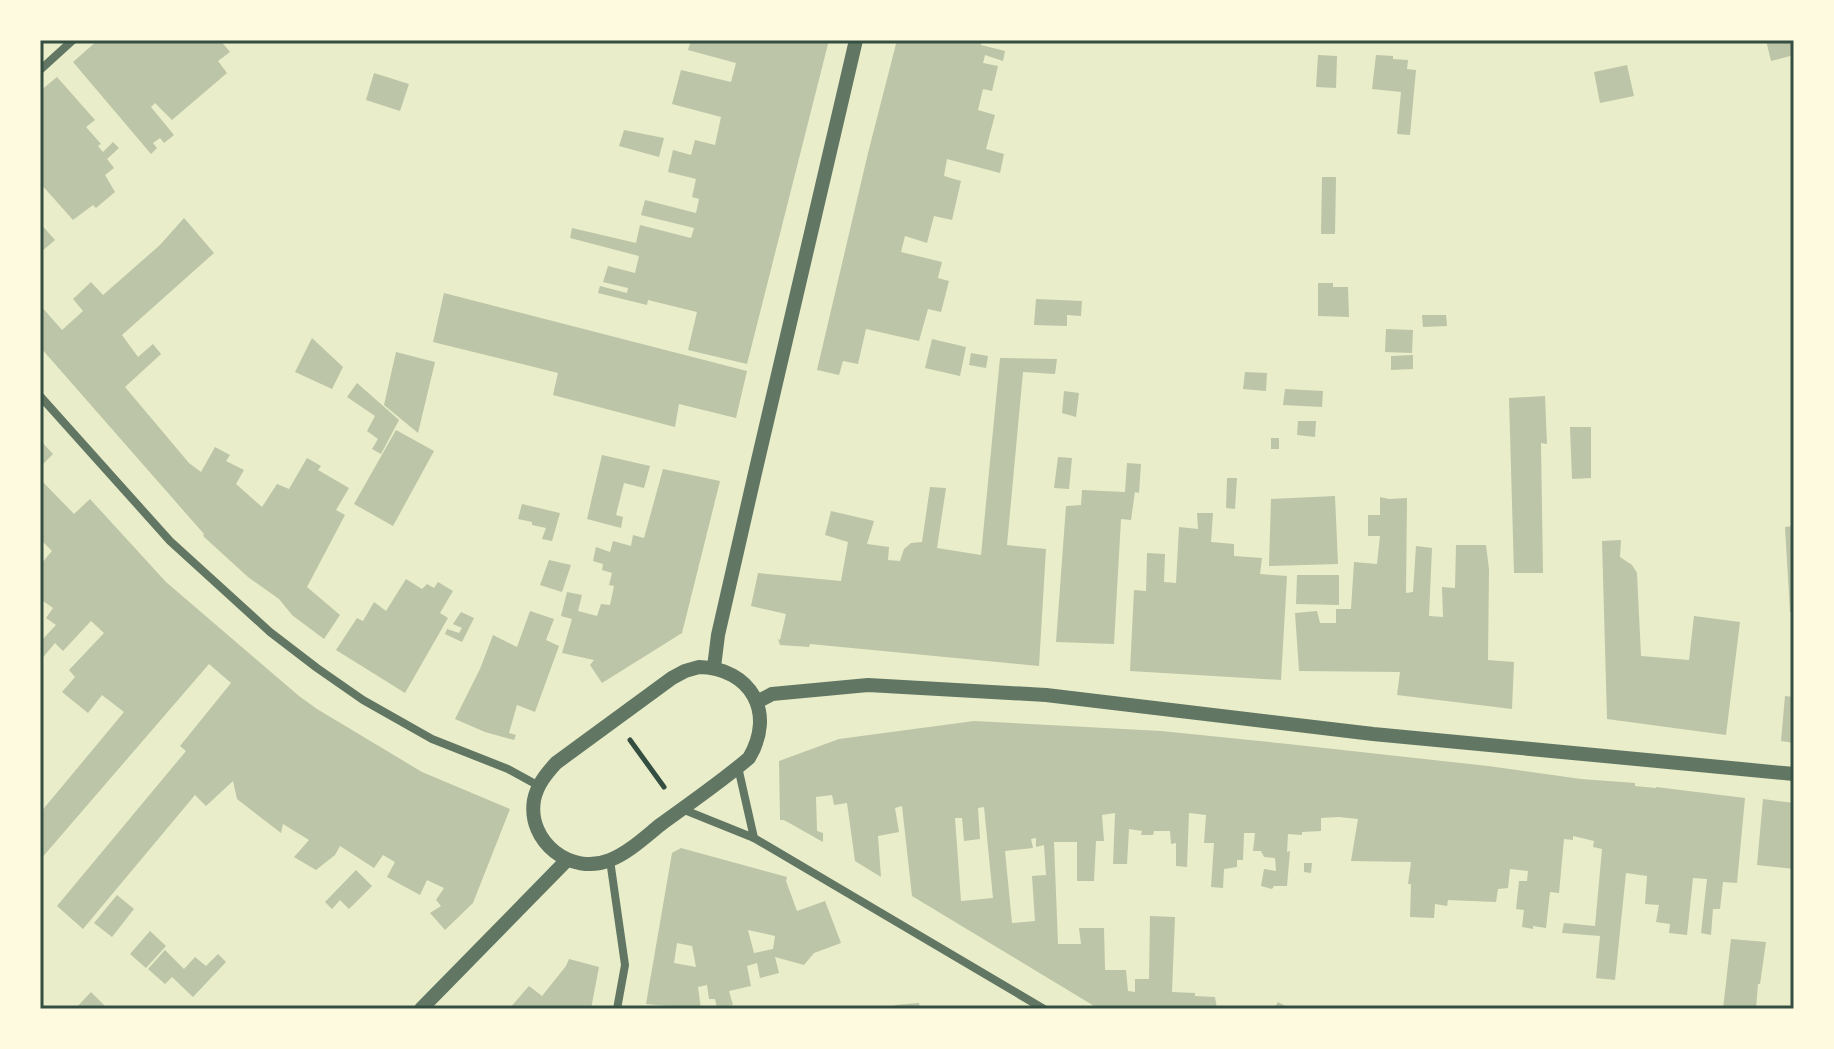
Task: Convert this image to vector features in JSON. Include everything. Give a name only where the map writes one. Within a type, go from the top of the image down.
[{"type":"street","points":[[40,70],[73,40]]},
{"type":"street","points":[[714,667],[718,635],[856,40]]},
{"type":"street","points":[[40,396],[170,541],[270,632],[363,700],[432,739],[508,769],[539,786]]},
{"type":"street","points":[[699,667],[714,667],[740,679],[757,702],[761,716],[760,731],[749,758],[622,853],[596,864],[581,864],[567,860],[544,842],[537,829],[534,800],[546,774],[556,763],[672,678],[699,667]]},
{"type":"street","points":[[757,702],[772,694],[868,685],[1046,695],[1373,734],[1794,774]]},
{"type":"street","points":[[738,767],[754,838]]},
{"type":"street","points":[[682,809],[754,838],[1044,1009]]},
{"type":"street","points":[[421,1009],[567,860]]},
{"type":"street","points":[[610,860],[625,965],[617,1009]]},
{"type":"path","points":[[616,719],[664,787],[659,826]]},
{"type":"building","points":[[98,40],[220,40],[230,52],[218,61],[227,73],[172,120],[155,103],[151,107],[174,135],[164,143],[160,138],[153,143],[157,148],[151,154],[73,62]]},
{"type":"building","points":[[691,40],[829,40],[747,364],[688,350],[697,312],[648,300],[647,305],[598,293],[600,286],[627,293],[628,288],[603,282],[608,266],[635,273],[639,256],[570,238],[572,228],[636,243],[640,225],[691,238],[694,228],[641,215],[645,200],[696,213],[699,199],[692,197],[696,179],[668,172],[673,150],[691,155],[695,140],[715,145],[721,117],[672,104],[681,70],[731,82],[736,63],[688,50]]},
{"type":"building","points":[[897,40],[982,40],[981,45],[1005,51],[1003,61],[985,55],[983,63],[998,66],[992,91],[983,89],[978,110],[995,115],[986,149],[1004,154],[1000,173],[947,159],[944,176],[961,181],[952,220],[934,216],[927,243],[905,236],[901,252],[942,262],[938,278],[949,281],[941,312],[928,309],[919,341],[866,329],[858,364],[843,361],[839,375],[817,370]]},
{"type":"building","points":[[1766,40],[1794,40],[1794,55],[1771,61]]},
{"type":"building","points":[[1318,55],[1337,56],[1336,88],[1316,87]]},
{"type":"building","points":[[1376,55],[1408,60],[1407,69],[1416,70],[1410,135],[1397,134],[1401,92],[1372,89]]},
{"type":"building","points":[[1627,65],[1634,96],[1600,103],[1594,72]]},
{"type":"building","points":[[374,73],[409,84],[400,111],[366,100]]},
{"type":"building","points":[[57,77],[95,120],[86,127],[101,144],[98,146],[103,152],[113,142],[119,148],[107,159],[114,168],[105,175],[115,192],[96,208],[93,205],[73,220],[40,183],[40,91]]},
{"type":"building","points":[[624,130],[664,138],[659,157],[619,146]]},
{"type":"building","points":[[1322,177],[1336,177],[1335,234],[1321,234]]},
{"type":"building","points":[[184,218],[214,253],[122,335],[138,357],[153,344],[161,354],[125,387],[189,463],[201,472],[215,447],[230,455],[226,461],[244,470],[236,484],[262,507],[277,484],[289,489],[307,458],[321,466],[318,470],[349,488],[336,510],[345,515],[307,587],[340,615],[324,639],[292,615],[279,599],[248,577],[203,536],[40,347],[40,305],[62,330],[83,311],[73,299],[91,282],[103,295],[160,245]]},
{"type":"building","points":[[40,223],[55,240],[40,253]]},
{"type":"building","points":[[1318,283],[1348,287],[1349,317],[1318,316]]},
{"type":"building","points":[[444,293],[747,371],[736,418],[679,404],[675,427],[553,395],[558,373],[433,342]]},
{"type":"building","points":[[1036,299],[1082,301],[1081,316],[1067,315],[1067,326],[1034,325]]},
{"type":"building","points":[[1422,315],[1446,315],[1447,326],[1423,327]]},
{"type":"building","points":[[1386,329],[1413,330],[1412,353],[1385,352]]},
{"type":"building","points":[[312,338],[343,367],[332,389],[295,372]]},
{"type":"building","points":[[932,339],[966,347],[960,376],[925,368]]},
{"type":"building","points":[[396,352],[435,362],[418,433],[384,405]]},
{"type":"building","points":[[971,353],[988,356],[986,368],[969,365]]},
{"type":"building","points":[[1413,355],[1413,369],[1391,370],[1391,356]]},
{"type":"building","points":[[1000,358],[1057,359],[1055,374],[1023,372],[1007,545],[1046,549],[1039,666],[810,644],[809,647],[780,645],[778,639],[786,614],[751,606],[758,573],[841,581],[848,542],[825,535],[831,511],[874,521],[867,544],[889,547],[888,560],[900,561],[904,549],[911,543],[922,542],[930,487],[946,488],[937,548],[981,555]]},
{"type":"building","points":[[1245,372],[1267,373],[1266,391],[1243,389]]},
{"type":"building","points":[[357,383],[399,420],[381,454],[372,449],[378,439],[367,431],[375,416],[347,397]]},
{"type":"building","points":[[1285,389],[1323,391],[1322,407],[1283,405]]},
{"type":"building","points":[[1064,391],[1079,393],[1076,417],[1062,413]]},
{"type":"building","points":[[1545,396],[1547,444],[1541,443],[1543,573],[1514,573],[1509,398]]},
{"type":"building","points":[[1298,421],[1316,421],[1315,437],[1297,435]]},
{"type":"building","points":[[1570,427],[1591,427],[1591,478],[1572,479]]},
{"type":"building","points":[[396,430],[434,451],[393,526],[354,504]]},
{"type":"building","points":[[1271,438],[1279,438],[1279,449],[1271,449]]},
{"type":"building","points":[[40,440],[53,454],[40,467]]},
{"type":"building","points":[[602,455],[650,466],[644,488],[624,483],[616,515],[623,517],[621,528],[587,519]]},
{"type":"building","points":[[1058,457],[1072,458],[1069,489],[1054,488]]},
{"type":"building","points":[[1127,463],[1141,464],[1139,493],[1135,492],[1131,520],[1121,519],[1114,644],[1056,642],[1066,506],[1081,505],[1082,490],[1125,492]]},
{"type":"building","points":[[663,469],[720,481],[682,633],[602,683],[590,665],[594,660],[562,653],[572,619],[561,616],[567,592],[582,595],[578,611],[597,616],[601,604],[610,605],[614,586],[609,585],[612,573],[602,570],[603,564],[593,561],[596,547],[610,552],[613,541],[631,546],[633,535],[644,538]]},
{"type":"building","points":[[1227,478],[1237,478],[1235,509],[1226,508]]},
{"type":"building","points":[[40,479],[74,514],[90,499],[166,582],[317,709],[422,772],[510,809],[473,903],[445,930],[430,913],[441,906],[436,900],[444,888],[427,880],[420,895],[387,877],[395,862],[383,855],[374,868],[340,846],[335,855],[316,870],[294,857],[309,840],[283,824],[281,833],[237,799],[233,781],[206,806],[195,795],[83,929],[57,906],[186,751],[180,746],[231,683],[209,664],[40,860],[40,813],[124,712],[102,695],[88,713],[62,692],[75,677],[69,670],[104,633],[91,621],[63,651],[55,643],[40,661],[40,642],[56,625],[46,618],[53,608],[43,601],[40,604],[40,565],[52,551],[40,539]]},
{"type":"building","points":[[1335,496],[1338,564],[1269,566],[1271,499]]},
{"type":"building","points":[[1380,497],[1407,498],[1406,593],[1413,592],[1416,546],[1432,548],[1429,616],[1443,617],[1442,587],[1455,588],[1456,545],[1486,545],[1489,569],[1488,660],[1514,662],[1512,709],[1397,695],[1400,672],[1299,671],[1295,613],[1317,611],[1320,623],[1336,623],[1336,609],[1351,609],[1354,562],[1377,564],[1380,536],[1368,536],[1368,515],[1380,515]]},
{"type":"building","points":[[522,504],[560,513],[552,541],[542,539],[546,528],[518,519]]},
{"type":"building","points":[[1197,513],[1213,513],[1211,542],[1234,544],[1234,556],[1262,558],[1260,574],[1287,576],[1281,680],[1130,671],[1134,590],[1146,591],[1147,553],[1165,554],[1164,582],[1176,583],[1179,527],[1198,529]]},
{"type":"building","points":[[1794,526],[1794,611],[1790,612],[1785,527]]},
{"type":"building","points":[[1621,540],[1620,557],[1637,573],[1641,656],[1689,660],[1694,616],[1740,622],[1726,735],[1607,719],[1602,541]]},
{"type":"building","points":[[549,560],[571,565],[562,592],[540,585]]},
{"type":"building","points":[[1297,575],[1339,575],[1339,605],[1296,604]]},
{"type":"building","points":[[406,579],[422,589],[427,584],[434,588],[438,582],[453,591],[440,613],[448,618],[405,693],[336,650],[357,618],[363,621],[374,602],[386,611]]},
{"type":"building","points":[[530,611],[554,619],[546,640],[559,646],[535,712],[517,705],[509,733],[516,735],[514,740],[455,719],[493,635],[517,647]]},
{"type":"building","points":[[461,612],[474,618],[462,642],[445,634],[447,629],[459,633],[462,628],[453,624]]},
{"type":"building","points":[[1785,696],[1794,697],[1794,743],[1781,741]]},
{"type":"building","points":[[974,721],[1161,731],[1488,766],[1745,798],[1737,883],[1723,882],[1720,909],[1713,909],[1711,935],[1701,933],[1707,879],[1693,878],[1687,935],[1669,933],[1670,924],[1656,922],[1659,905],[1645,904],[1647,876],[1626,873],[1615,980],[1596,978],[1600,936],[1562,933],[1564,923],[1595,926],[1602,849],[1593,847],[1594,841],[1573,836],[1573,840],[1564,839],[1559,893],[1550,892],[1546,928],[1533,926],[1533,929],[1522,927],[1524,910],[1516,909],[1519,881],[1527,881],[1528,871],[1510,869],[1508,888],[1498,889],[1496,902],[1448,900],[1447,906],[1435,904],[1434,918],[1410,917],[1411,884],[1408,884],[1411,862],[1351,861],[1358,819],[1321,818],[1321,831],[1288,834],[1287,886],[1274,886],[1272,889],[1261,886],[1264,869],[1276,871],[1275,858],[1264,857],[1261,851],[1253,851],[1255,833],[1244,833],[1243,860],[1237,860],[1237,867],[1224,869],[1223,888],[1211,887],[1214,843],[1204,843],[1206,815],[1189,813],[1187,867],[1176,866],[1176,843],[1171,844],[1170,831],[1141,835],[1142,831],[1129,829],[1127,864],[1113,864],[1115,813],[1102,815],[1104,841],[1096,841],[1094,881],[1077,881],[1077,842],[1054,842],[1058,944],[1081,944],[1079,928],[1104,928],[1105,970],[1126,970],[1128,991],[1135,992],[1135,979],[1149,979],[1150,916],[1175,917],[1172,992],[1215,997],[1217,1009],[1099,1009],[912,896],[902,806],[895,808],[899,832],[878,836],[881,877],[855,861],[847,803],[834,805],[832,795],[816,797],[817,831],[823,833],[823,842],[780,820],[779,761],[839,739]],"holes":[[[984,807],[993,898],[961,901],[955,818],[962,818],[964,841],[980,839],[978,808]],[[1036,838],[1036,847],[1044,845],[1046,875],[1032,876],[1035,921],[1012,923],[1005,851],[1033,848],[1031,839]]]},
{"type":"building","points":[[1763,799],[1794,803],[1794,869],[1757,865]]},
{"type":"building","points":[[681,848],[787,877],[797,911],[825,901],[841,943],[814,953],[804,965],[775,957],[779,973],[760,978],[757,963],[747,966],[751,986],[729,991],[733,1005],[717,1008],[715,999],[709,999],[707,985],[698,987],[701,1009],[646,1004],[672,853]],"holes":[[[748,930],[775,936],[773,949],[754,953]],[[677,943],[692,946],[696,967],[674,963]]]},
{"type":"building","points":[[1304,863],[1312,863],[1311,873],[1304,872]]},
{"type":"building","points":[[356,870],[372,886],[349,909],[340,900],[332,909],[325,902]]},
{"type":"building","points":[[117,895],[134,909],[112,937],[94,923]]},
{"type":"building","points":[[150,931],[166,946],[146,968],[130,954]]},
{"type":"building","points":[[1731,939],[1766,942],[1756,1009],[1723,1009]]},
{"type":"building","points":[[165,950],[184,969],[195,957],[206,966],[218,954],[226,962],[193,997],[172,977],[165,984],[148,969]]},
{"type":"building","points":[[569,959],[599,967],[591,1009],[509,1009],[529,986],[542,996]]},
{"type":"building","points":[[91,992],[108,1009],[75,1009]]},
{"type":"building","points":[[1278,1002],[1291,1009],[1274,1009]]},
{"type":"building","points":[[919,1003],[920,1009],[896,1009],[895,1005]]}]
